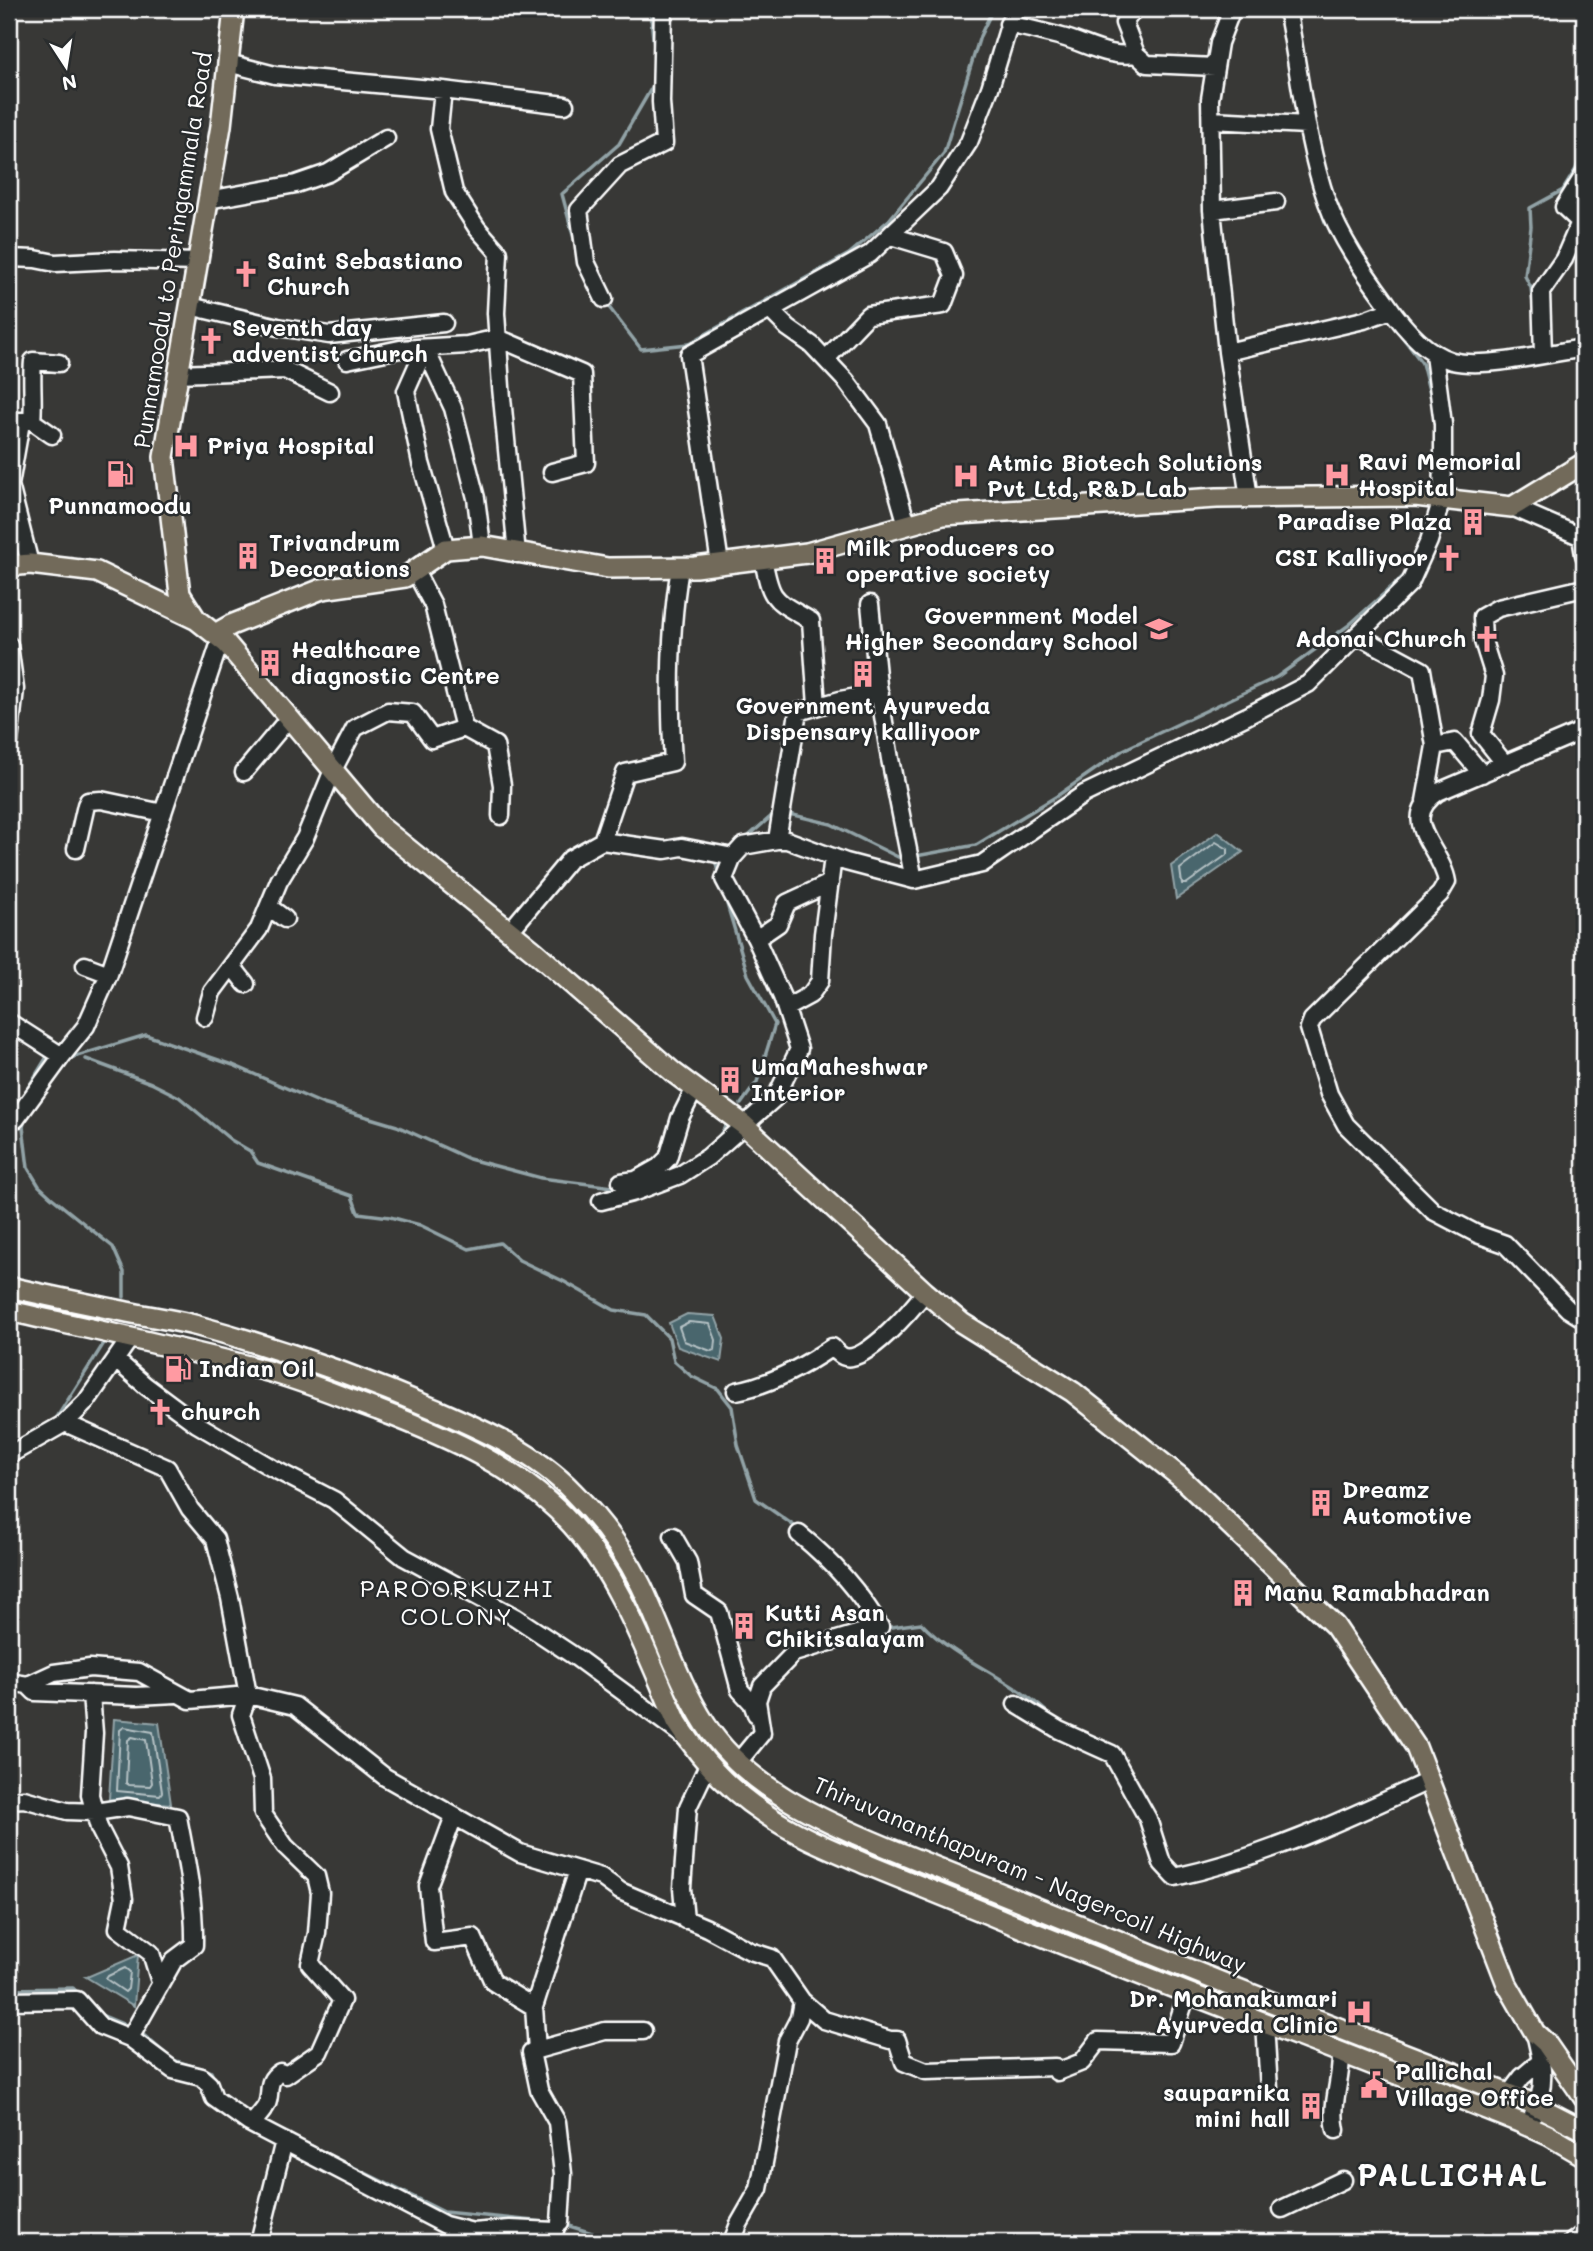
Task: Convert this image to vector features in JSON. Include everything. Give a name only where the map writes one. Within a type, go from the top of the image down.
[{"type":"main road","name":"Punnamoodu to Peringammala Road","points":[[197,620],[180,594],[164,457],[221,126],[234,9]]},
{"type":"main road","points":[[218,637],[231,625],[322,589],[405,577],[446,549],[482,546],[608,568],[680,568],[807,553],[943,515],[1249,498],[1415,496],[1511,507],[1584,463]]},
{"type":"main road","points":[[9,566],[30,564],[97,572],[197,620],[218,637],[382,827],[510,932],[674,1073],[744,1125],[962,1324],[1073,1392],[1180,1476],[1316,1607],[1335,1626],[1416,1747],[1507,1984],[1535,2033],[1546,2043],[1584,2098]]},
{"type":"main road","name":"Thiruvananthapuram - Nagercoil Highway","points":[[9,1287],[197,1326],[391,1390],[474,1426],[526,1454],[572,1490],[591,1511],[627,1559],[691,1698],[707,1726],[738,1761],[793,1803],[855,1834],[1220,1982],[1508,2094],[1584,2130]]},
{"type":"main road","name":"Thiruvananthapuram - Nagercoil Highway","points":[[9,1311],[131,1337],[300,1381],[402,1419],[462,1445],[514,1475],[559,1511],[574,1528],[605,1570],[687,1738],[708,1765],[764,1814],[833,1850],[1186,1994],[1548,2134],[1584,2156]]},
{"type":"street","points":[[604,299],[586,262],[579,210],[620,165],[664,143],[661,102],[663,9]]},
{"type":"street","points":[[1134,9],[1124,23],[1136,54],[1147,64],[1215,66]]},
{"type":"street","points":[[1232,9],[1219,43],[1210,99],[1212,210],[1227,352],[1249,498]]},
{"type":"street","points":[[1287,9],[1302,125],[1327,202],[1356,260],[1387,312],[1434,355],[1456,362],[1483,363],[1584,348]]},
{"type":"street","points":[[720,564],[689,355],[870,254],[939,188],[969,142],[990,88],[1011,16],[1107,54],[1136,54]]},
{"type":"street","points":[[228,63],[275,75],[443,90],[565,106]]},
{"type":"street","points":[[443,90],[439,129],[454,192],[477,228],[499,253],[496,313],[517,554]]},
{"type":"street","points":[[1211,120],[1302,125]]},
{"type":"street","points":[[208,200],[296,184],[328,173],[386,138]]},
{"type":"street","points":[[1543,354],[1541,292],[1564,258],[1580,222],[1564,207],[1584,175]]},
{"type":"street","points":[[1212,210],[1276,202]]},
{"type":"street","points":[[825,359],[868,315],[943,305],[954,276],[944,252],[891,236]]},
{"type":"street","points":[[9,258],[35,258],[55,263],[115,260],[198,261]]},
{"type":"street","points":[[190,306],[278,327],[330,335],[444,323]]},
{"type":"street","points":[[771,311],[788,328],[812,345],[846,381],[878,424],[907,525]]},
{"type":"street","points":[[1227,352],[1387,312]]},
{"type":"street","points":[[347,360],[400,349],[467,345],[498,338],[582,374],[586,463],[552,472]]},
{"type":"street","points":[[425,348],[453,408],[476,498],[482,546]]},
{"type":"street","points":[[425,348],[406,391],[421,463],[446,549]]},
{"type":"street","points":[[601,1201],[680,1175],[708,1157],[776,1097],[799,1049],[786,1008],[757,939],[724,879],[732,857],[743,846],[788,840],[833,857],[914,880],[982,864],[1084,794],[1308,684],[1410,583],[1429,541],[1441,499],[1443,424],[1434,355]]},
{"type":"street","points":[[30,564],[10,485],[21,422],[34,398],[31,383],[33,361],[59,363]]},
{"type":"street","points":[[178,374],[285,370],[330,392]]},
{"type":"street","points":[[21,422],[52,435]]},
{"type":"street","points":[[1511,507],[1583,538],[1584,555]]},
{"type":"street","points":[[763,558],[767,585],[774,598],[811,621],[817,706]]},
{"type":"street","points":[[602,841],[625,773],[673,762],[670,708],[673,608],[680,568]]},
{"type":"street","points":[[415,571],[433,605],[464,727],[495,745],[502,785],[501,816]]},
{"type":"street","points":[[1505,764],[1481,734],[1491,699],[1494,676],[1483,641],[1482,617],[1498,608],[1584,588]]},
{"type":"street","points":[[870,604],[880,693],[914,880]]},
{"type":"street","points":[[1357,635],[1422,670],[1435,746],[1425,800],[1420,810],[1420,824],[1447,882],[1440,894],[1312,1020],[1310,1028],[1329,1094],[1346,1125],[1433,1211],[1477,1234],[1505,1244],[1568,1309],[1584,1319]]},
{"type":"street","points":[[16,1119],[86,1026],[109,974],[218,637]]},
{"type":"street","points":[[9,645],[15,688],[9,742]]},
{"type":"street","points":[[777,840],[798,712],[880,693]]},
{"type":"street","points":[[205,1017],[212,992],[259,929],[279,881],[304,838],[333,770],[355,728],[388,711],[413,713],[432,739],[464,727]]},
{"type":"street","points":[[244,772],[289,718]]},
{"type":"street","points":[[1425,800],[1584,730]]},
{"type":"street","points":[[1435,746],[1455,742],[1482,774]]},
{"type":"street","points":[[76,849],[88,801],[101,800],[163,813]]},
{"type":"street","points":[[510,932],[569,859],[602,841],[665,850],[682,847],[732,857]]},
{"type":"street","points":[[786,1008],[810,995],[820,981],[833,857]]},
{"type":"street","points":[[757,939],[778,924],[787,903],[830,883]]},
{"type":"street","points":[[269,906],[285,919]]},
{"type":"street","points":[[85,965],[109,974]]},
{"type":"street","points":[[232,965],[246,984]]},
{"type":"street","points":[[9,1022],[62,1056]]},
{"type":"street","points":[[621,1182],[636,1180],[659,1167],[667,1158],[680,1118],[695,1088]]},
{"type":"street","points":[[736,1391],[751,1389],[768,1382],[832,1347],[843,1357],[857,1355],[902,1321],[925,1292]]},
{"type":"street","points":[[9,1455],[65,1423],[86,1402],[131,1337]]},
{"type":"street","points":[[116,1360],[197,1424],[334,1500],[404,1557],[515,1617],[577,1658],[687,1738]]},
{"type":"street","points":[[65,1423],[167,1468],[190,1509],[215,1539],[230,1598],[248,1695],[241,1715],[261,1779],[263,1814],[285,1846],[316,1876],[320,1893],[317,1933],[310,1964],[342,2000],[319,2052],[286,2075],[280,2072],[274,2076],[268,2091],[268,2104],[252,2124]]},
{"type":"street","points":[[738,1761],[762,1733],[757,1701],[762,1686],[794,1653],[880,1627],[866,1602],[815,1547],[799,1534]]},
{"type":"street","points":[[673,1536],[688,1562],[694,1595],[719,1612],[736,1680],[740,1690],[752,1703],[762,1733]]},
{"type":"street","points":[[9,1682],[28,1685],[54,1673],[90,1668],[139,1672],[190,1700],[248,1695],[295,1706],[385,1777],[520,1853],[601,1877],[620,1891],[750,1951],[772,1958],[802,2001],[824,2020],[897,2040],[904,2062],[926,2071],[1055,2067],[1057,2072],[1082,2062],[1098,2041],[1171,2043],[1186,1994]]},
{"type":"street","points":[[28,1685],[35,1692],[137,1696],[178,1693]]},
{"type":"street","points":[[92,1694],[94,1733],[90,1795],[99,1828],[119,1867],[124,1899],[118,1928],[151,1953],[160,1982]]},
{"type":"street","points":[[1016,1704],[1059,1730],[1112,1754],[1148,1819],[1161,1863],[1175,1877],[1202,1871],[1315,1833],[1428,1781]]},
{"type":"street","points":[[685,1920],[682,1888],[688,1807],[708,1765]]},
{"type":"street","points":[[9,1800],[24,1800],[67,1811],[94,1812],[128,1807],[177,1817],[186,1856],[194,1920],[194,1945],[174,1960],[130,2038]]},
{"type":"street","points":[[454,1816],[428,1886],[435,1942],[473,1937],[493,1982],[534,2007]]},
{"type":"street","points":[[537,2050],[534,2007],[578,1870]]},
{"type":"street","points":[[9,2001],[77,2000],[100,2026],[130,2038],[173,2070],[201,2077],[209,2084],[214,2098],[252,2124],[445,2225],[473,2232],[558,2227],[563,2174],[557,2122],[539,2090],[531,2052],[605,2031],[643,2031]]},
{"type":"street","points":[[732,2242],[738,2224],[759,2189],[788,2041],[799,2018],[802,2001]]},
{"type":"street","points":[[1265,2024],[1269,2088]]},
{"type":"street","points":[[1528,2127],[1544,2086],[1542,2060],[1535,2033]]},
{"type":"street","points":[[1336,2130],[1333,2106],[1340,2075],[1341,2053]]},
{"type":"street","points":[[1508,2094],[1522,2077],[1542,2060]]},
{"type":"street","points":[[259,2242],[285,2141]]},
{"type":"street","points":[[1282,2209],[1343,2179]]},
{"type":"street","points":[[1572,2242],[1584,2233]]},
{"type":"water","points":[[1218,832],[1243,852],[1176,899],[1171,866]]},
{"type":"water","points":[[687,1314],[715,1316],[724,1339],[721,1362],[678,1347],[669,1323]]},
{"type":"water","points":[[114,1719],[159,1723],[171,1804],[109,1799]]},
{"type":"water","points":[[138,1955],[134,2006],[86,1977],[87,1977]]},
{"type":"waterway","points":[[650,9],[655,57]]},
{"type":"waterway","points":[[605,302],[641,349],[688,344],[849,254],[889,220],[944,153],[980,36],[993,9]]},
{"type":"waterway","points":[[577,250],[562,194],[619,144],[655,82]]},
{"type":"waterway","points":[[1534,312],[1531,288],[1525,276],[1531,227],[1530,208],[1563,190],[1584,150]]},
{"type":"waterway","points":[[1321,209],[1332,233]]},
{"type":"waterway","points":[[1397,330],[1422,363],[1432,402],[1436,435]]},
{"type":"waterway","points":[[916,856],[976,845],[1057,796],[1123,750],[1277,677],[1349,625],[1407,573]]},
{"type":"waterway","points":[[744,840],[775,813]]},
{"type":"waterway","points":[[785,813],[831,824],[900,858],[905,857]]},
{"type":"waterway","points":[[719,876],[716,864],[720,861]]},
{"type":"waterway","points":[[724,894],[748,975],[775,1024],[757,1082],[741,1104]]},
{"type":"waterway","points":[[67,1059],[146,1035],[233,1065],[323,1104],[397,1126],[469,1159],[541,1178],[621,1188]]},
{"type":"waterway","points":[[23,1096],[50,1052]]},
{"type":"waterway","points":[[86,1059],[151,1083],[179,1097],[231,1140],[250,1151],[258,1163],[352,1196],[358,1213],[390,1217],[420,1225],[469,1249],[500,1243],[519,1260],[614,1310],[646,1315],[669,1338],[674,1361],[691,1376],[718,1389],[732,1407],[738,1445],[756,1499],[800,1530]]},
{"type":"waterway","points":[[25,1119],[23,1127],[28,1168],[39,1186],[113,1247],[124,1272],[124,1297]]},
{"type":"waterway","points":[[716,1141],[729,1121]]},
{"type":"waterway","points":[[54,1422],[104,1343]]},
{"type":"waterway","points":[[884,1628],[921,1623],[952,1649],[1022,1693],[1054,1719]]},
{"type":"waterway","points":[[9,1989],[73,1988],[78,1993]]},
{"type":"waterway","points":[[99,2014],[130,2027]]},
{"type":"waterway","points":[[140,2032],[173,2060],[211,2072],[214,2079]]},
{"type":"waterway","points":[[297,2139],[444,2212],[555,2223]]},
{"type":"waterway","points":[[563,2224],[621,2242]]},
{"type":"place","name":"Saint Sebastiano Church","points":[[246,274]]},
{"type":"place","name":"Seventh day adventist church","points":[[211,341]]},
{"type":"place","name":"Priya Hospital","points":[[186,446]]},
{"type":"place","name":"Punnamoodu","points":[[120,474]]},
{"type":"place","name":"Ravi Memorial Hospital","points":[[1337,475]]},
{"type":"place","name":"Atmic Biotech Solutions Pvt Ltd, R&D Lab","points":[[966,476]]},
{"type":"place","name":"Paradise Plaza","points":[[1473,522]]},
{"type":"place","name":"Trivandrum Decorations","points":[[248,556]]},
{"type":"place","name":"CSI Kalliyoor","points":[[1449,558]]},
{"type":"place","name":"Milk producers co operative society","points":[[825,561]]},
{"type":"place","name":"Government Model Higher Secondary School","points":[[1159,629]]},
{"type":"place","name":"Adonai Church","points":[[1487,639]]},
{"type":"place","name":"Healthcare diagnostic Centre","points":[[270,663]]},
{"type":"place","name":"Government Ayurveda Dispensary kalliyoor","points":[[863,674]]},
{"type":"place","name":"UmaMaheshwar Interior","points":[[730,1080]]},
{"type":"place","name":"Indian Oil","points":[[178,1369]]},
{"type":"place","name":"church","points":[[160,1412]]},
{"type":"place","name":"Dreamz Automotive","points":[[1321,1503]]},
{"type":"place","name":"Manu Ramabhadran","points":[[1243,1593]]},
{"type":"place","name":"Kutti Asan Chikitsalayam","points":[[744,1626]]},
{"type":"place","name":"Dr. Mohanakumari Ayurveda Clinic","points":[[1359,2012]]},
{"type":"place","name":"Pallichal Village Office","points":[[1374,2085]]},
{"type":"place","name":"sauparnika mini hall","points":[[1311,2106]]},
{"type":"district","name":"PAROORKUZHI COLONY","points":[[457,1603]]},
{"type":"district","name":"PALLICHAL","points":[[1453,2176]]}]
